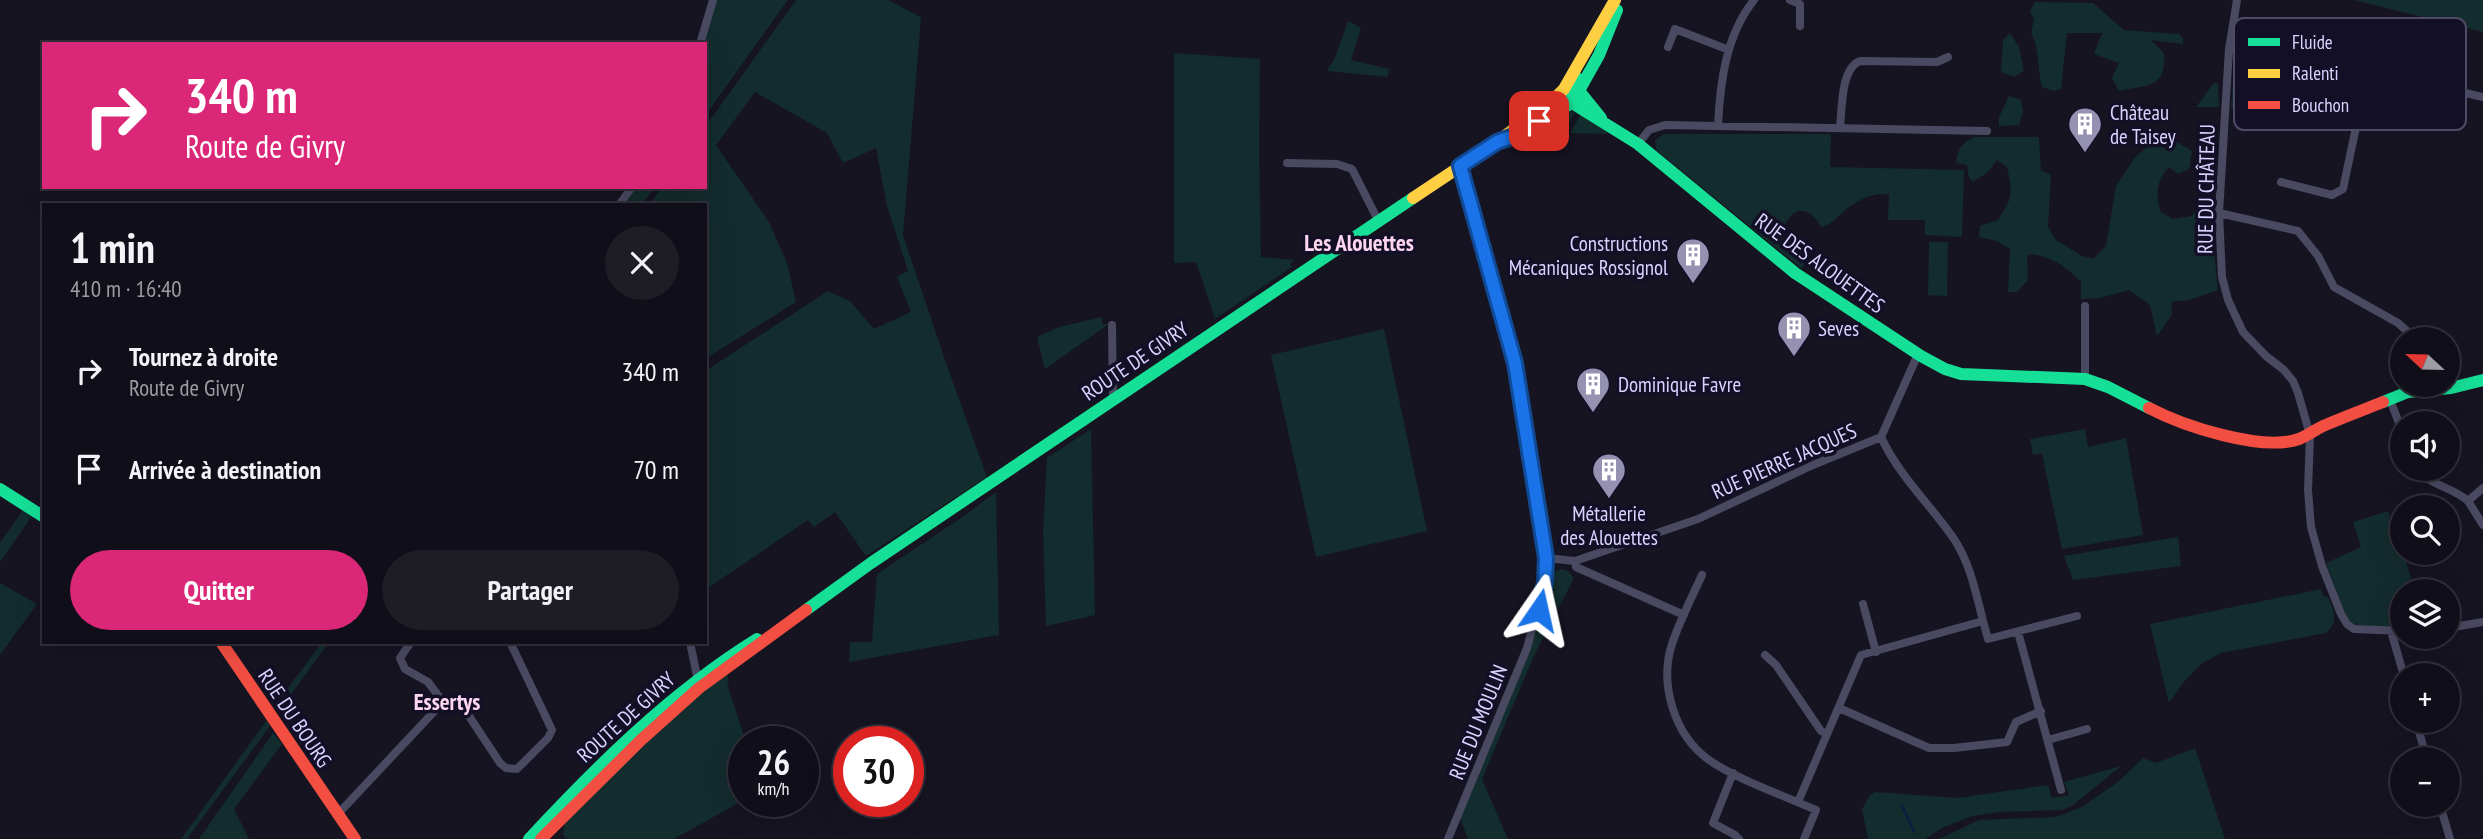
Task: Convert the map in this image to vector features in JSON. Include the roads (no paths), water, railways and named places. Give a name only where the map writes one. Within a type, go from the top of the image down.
[{"type":"main road","points":[[1572,94],[1572,86],[1615,0]]},
{"type":"main road","points":[[1572,94],[1599,55],[1620,0]]},
{"type":"main road","name":"RUE DES ALOUETTES","points":[[1572,94],[1605,124],[1637,144],[1795,273],[1945,369],[1961,374],[2085,379],[2108,387],[2166,417],[2226,436],[2274,443],[2310,435],[2332,422],[2397,397]]},
{"type":"main road","name":"ROUTE DE GIVRY","points":[[541,836],[598,767],[677,694],[698,683],[743,647],[797,616],[1460,166],[1497,142],[1514,136],[1572,94]]},
{"type":"main road","name":"RUE DES ALOUETTES","points":[[2460,382],[2483,380]]},
{"type":"main road","points":[[0,489],[42,516]]},
{"type":"main road","name":"RUE DU BOURG","points":[[221,644],[355,839]]},
{"type":"street","points":[[701,42],[713,0]]},
{"type":"street","points":[[1718,125],[1718,106],[1729,50],[1740,21],[1754,0]]},
{"type":"street","points":[[1790,0],[1800,4],[1800,26]]},
{"type":"street","name":"RUE DU CHÂTEAU","points":[[2234,18],[2237,0]]},
{"type":"street","name":"RUE DU CHÂTEAU","points":[[2234,18],[2229,49],[2219,213],[2222,277],[2228,300],[2243,332],[2293,381],[2310,435],[2308,490],[2311,527],[2322,566],[2341,614],[2354,629],[2390,631]]},
{"type":"street","points":[[1668,47],[1675,29],[1729,50]]},
{"type":"street","points":[[2229,49],[2234,50]]},
{"type":"street","points":[[1840,127],[1847,74],[1854,63],[1937,62],[1948,57]]},
{"type":"street","points":[[1637,144],[1656,126],[1987,131]]},
{"type":"street","points":[[2281,182],[2332,195],[2343,189],[2355,130]]},
{"type":"street","points":[[1287,163],[1337,164],[1352,169],[1379,222]]},
{"type":"street","name":"RUE DU MOULIN","points":[[1448,839],[1527,648],[1545,582],[1546,558],[1513,352],[1460,166]]},
{"type":"street","points":[[2219,213],[2298,231],[2318,256],[2334,287],[2402,327]]},
{"type":"street","points":[[2085,306],[2085,379]]},
{"type":"street","points":[[1112,325],[1114,399]]},
{"type":"street","points":[[1881,437],[1918,354]]},
{"type":"street","points":[[2390,400],[2394,411]]},
{"type":"street","name":"RUE PIERRE JACQUES","points":[[1546,558],[1575,561],[1698,519],[1813,464],[1881,437],[1906,480],[1954,540],[1972,579],[1983,621]]},
{"type":"street","points":[[2429,481],[2462,494],[2483,525]]},
{"type":"street","points":[[2468,500],[2483,488]]},
{"type":"street","points":[[1575,561],[1576,567],[1684,615]]},
{"type":"street","points":[[1702,575],[1669,657],[1668,680],[1673,708],[1687,738],[1709,760],[1816,810],[1804,839]]},
{"type":"street","points":[[1863,604],[1876,652]]},
{"type":"street","points":[[1798,802],[1861,656],[1983,621],[1988,639],[2077,616]]},
{"type":"street","points":[[2460,626],[2483,622]]},
{"type":"street","points":[[2018,632],[2062,790]]},
{"type":"street","points":[[410,644],[400,657],[405,669],[434,687],[443,702],[459,705],[465,710],[500,763],[506,768],[517,769],[548,738],[552,730],[511,644]]},
{"type":"street","points":[[690,644],[698,683]]},
{"type":"street","points":[[1765,656],[1776,665],[1821,731],[1826,734]]},
{"type":"street","points":[[337,815],[443,702]]},
{"type":"street","points":[[1839,708],[1929,748],[2007,742],[2017,722],[2041,711]]},
{"type":"street","points":[[2048,740],[2087,729]]},
{"type":"street","points":[[1733,773],[1713,823],[1739,839]]},
{"type":"street","points":[[2444,817],[2451,839]]},
{"type":"waterway","points":[[1902,806],[1914,831]]},
{"type":"place","name":"Château de Taisey","points":[[2085,154]]},
{"type":"place","name":"Constructions Mécaniques Rossignol","points":[[1693,285]]},
{"type":"place","name":"Seves","points":[[1794,358]]},
{"type":"place","name":"Dominique Favre","points":[[1593,414]]},
{"type":"place","name":"Métallerie des Alouettes","points":[[1609,500]]},
{"type":"district","name":"Les Alouettes","points":[[1359,242]]},
{"type":"district","name":"Essertys","points":[[447,701]]}]
